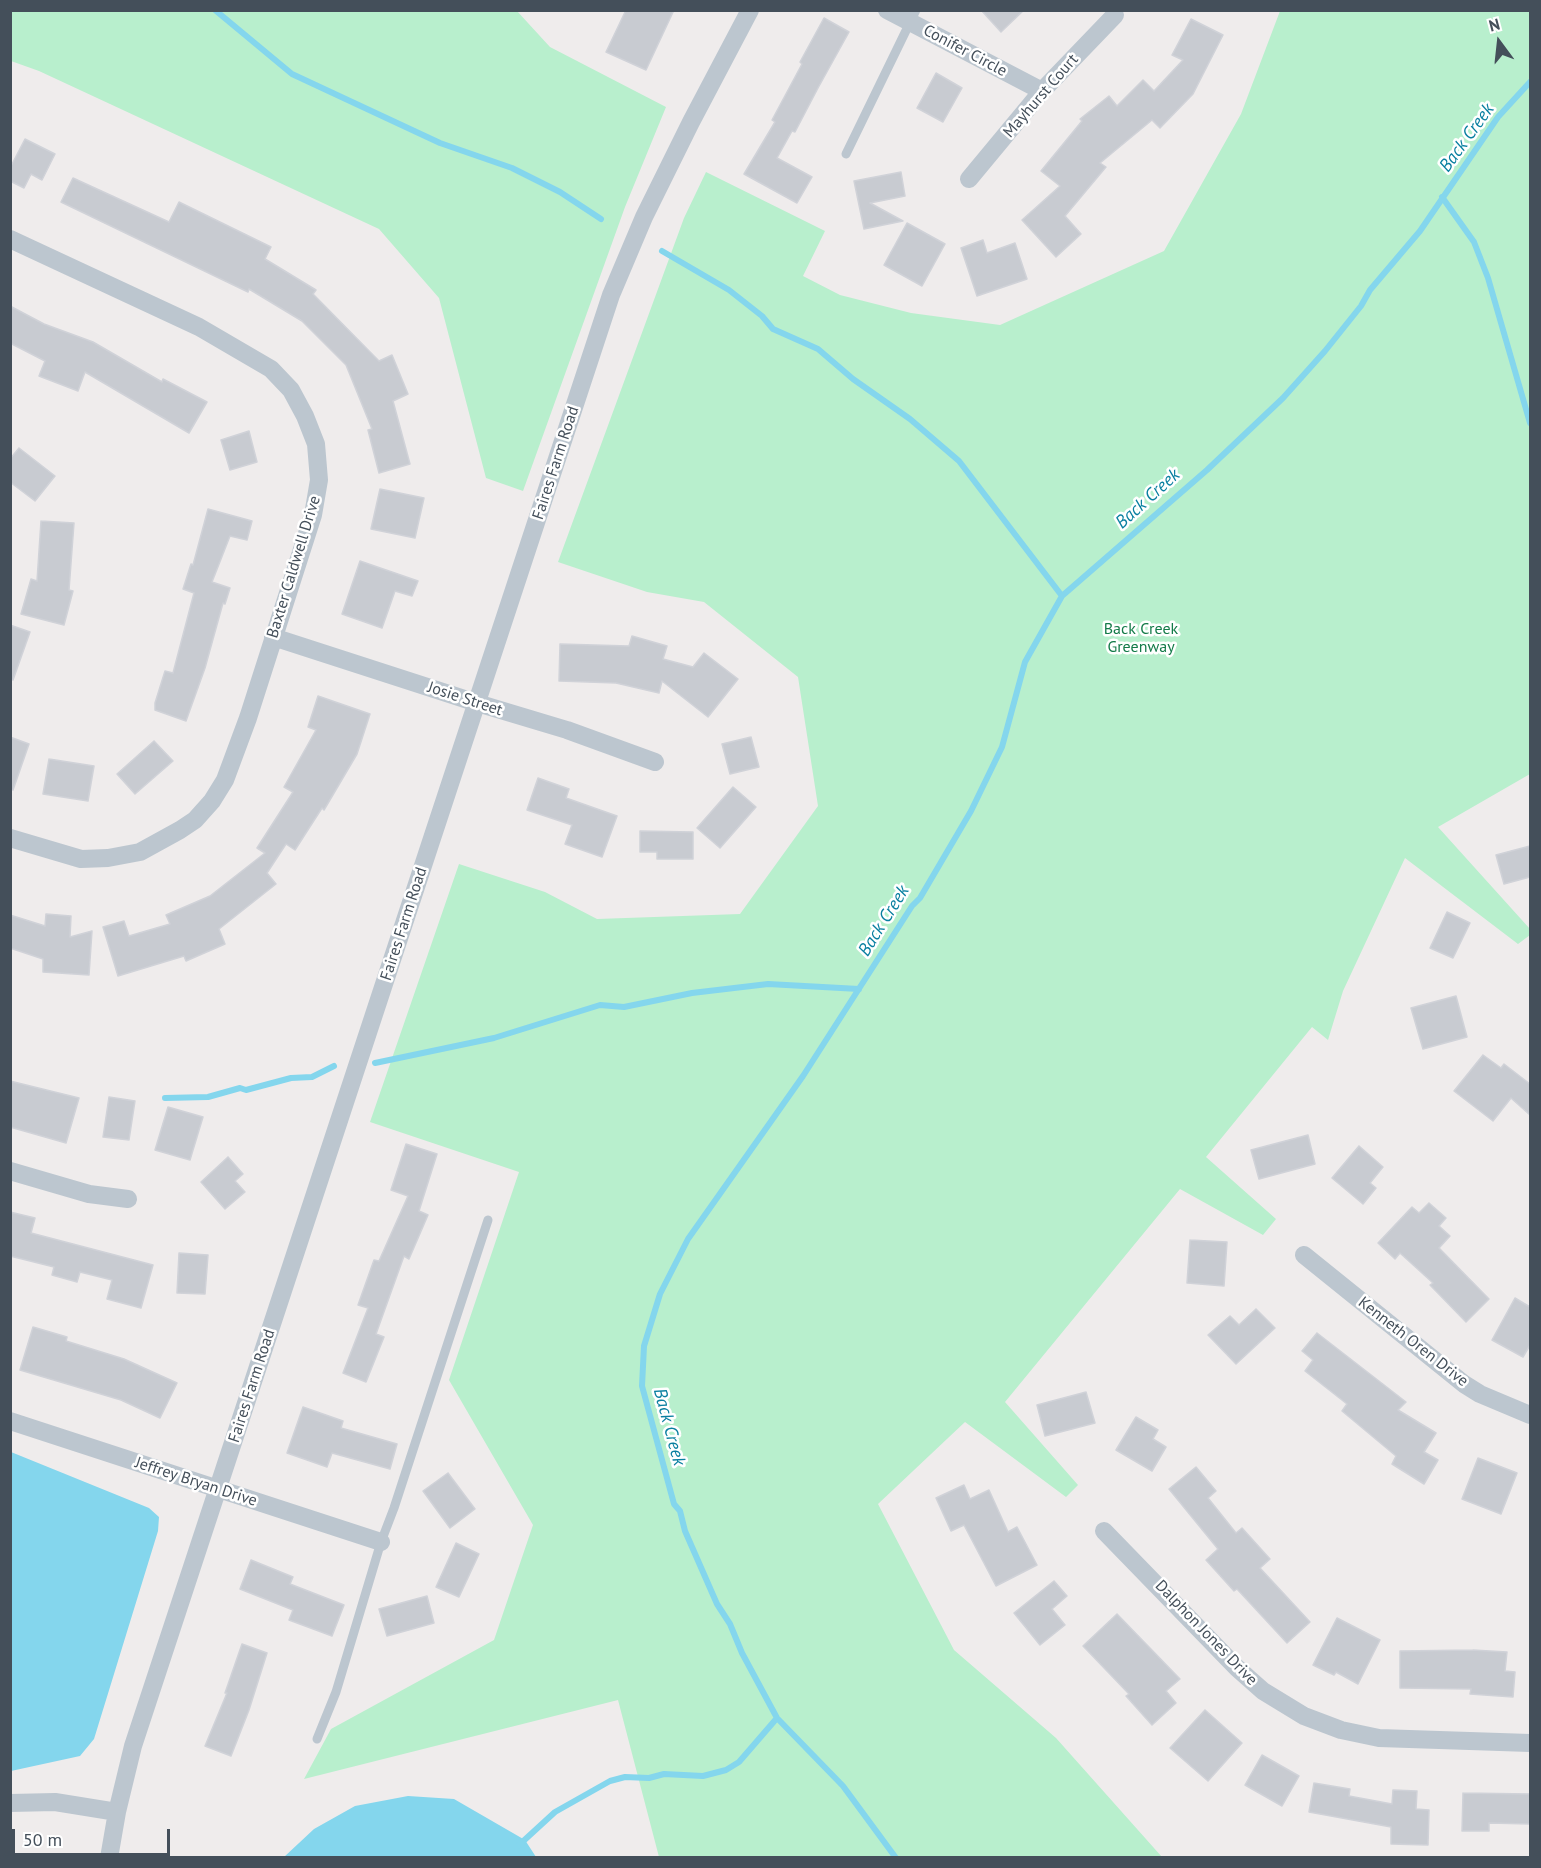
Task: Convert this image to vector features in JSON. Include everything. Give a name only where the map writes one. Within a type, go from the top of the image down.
[{"type":"street","name":"Faires Farm Road","points":[[109,1857],[133,1746],[611,295],[665,176],[750,10]]},
{"type":"street","name":"Conifer Circle","points":[[887,10],[913,16],[1042,91]]},
{"type":"street","name":"Mayhurst Court","points":[[969,179],[1042,91],[1115,15]]},
{"type":"street","name":"Baxter Caldwell Drive","points":[[10,238],[199,327],[271,369],[291,390],[305,416],[316,444],[319,480],[313,515],[234,760],[212,801],[195,820],[140,852],[108,858],[81,859],[10,838]]},
{"type":"street","name":"Josie Street","points":[[273,637],[567,730],[655,762]]},
{"type":"street","points":[[10,1171],[89,1194],[128,1199]]},
{"type":"street","name":"Kenneth Oren Drive","points":[[1304,1255],[1464,1384],[1497,1402],[1530,1415]]},
{"type":"street","name":"Jeffrey Bryan Drive","points":[[10,1421],[381,1542]]},
{"type":"street","name":"Dalphon Jones Drive","points":[[1104,1531],[1237,1668],[1263,1692],[1304,1716],[1341,1730],[1379,1738],[1530,1743]]},
{"type":"street","points":[[10,1803],[55,1802],[117,1812]]},
{"type":"lane","points":[[846,154],[913,16]]},
{"type":"lane","points":[[317,1739],[336,1692],[381,1542],[488,1220]]},
{"type":"green space","points":[[10,11],[517,11],[550,47],[666,107],[625,207],[523,491],[486,478],[439,298],[379,229],[39,71],[11,61]]},
{"type":"green space","name":"Back Creek Greenway","points":[[1280,11],[1530,11],[1530,774],[1438,827],[1530,929],[1530,935],[1518,944],[1405,858],[1343,991],[1328,1040],[1312,1027],[1206,1157],[1276,1219],[1263,1235],[1180,1189],[1005,1402],[1078,1485],[1066,1497],[965,1422],[878,1504],[954,1650],[1056,1738],[1162,1857],[659,1857],[618,1700],[304,1779],[331,1729],[494,1640],[533,1525],[449,1380],[519,1172],[370,1122],[459,864],[545,892],[597,919],[740,914],[818,806],[798,677],[704,602],[647,592],[558,562],[684,218],[706,172],[825,231],[803,276],[840,295],[911,313],[1000,325],[1164,251],[1241,114]]},
{"type":"water","points":[[11,1452],[149,1508],[159,1517],[158,1531],[94,1739],[80,1756],[11,1771]]},
{"type":"water","points":[[408,1796],[454,1799],[525,1840],[536,1857],[284,1857],[314,1829],[355,1806]]},
{"type":"building","points":[[626,10],[674,10],[646,70],[606,52]]},
{"type":"building","points":[[981,10],[1024,10],[1001,32]]},
{"type":"building","points":[[824,18],[849,32],[795,132],[792,131],[777,158],[812,177],[797,203],[744,174],[775,122],[772,120]]},
{"type":"building","points":[[1191,19],[1223,35],[1193,94],[1160,128],[1152,120],[1100,163],[1106,167],[1065,216],[1081,234],[1056,257],[1022,220],[1060,186],[1041,171],[1082,121],[1080,119],[1109,96],[1117,106],[1143,80],[1154,91],[1183,60],[1172,55]]},
{"type":"building","points":[[936,73],[962,88],[943,122],[917,108]]},
{"type":"building","points":[[25,139],[55,154],[42,180],[31,174],[24,188],[10,181],[10,168]]},
{"type":"building","points":[[901,172],[905,196],[870,203],[903,221],[864,229],[854,181]]},
{"type":"building","points":[[73,178],[169,222],[179,202],[271,247],[265,259],[316,290],[313,294],[379,361],[392,355],[408,394],[393,401],[410,464],[379,473],[368,430],[372,429],[346,365],[302,321],[249,289],[248,292],[61,202]]},
{"type":"building","points":[[907,223],[945,244],[922,286],[884,265]]},
{"type":"building","points":[[983,240],[987,253],[1015,243],[1027,279],[977,296],[961,248]]},
{"type":"building","points":[[10,306],[44,324],[93,342],[162,382],[163,379],[207,402],[189,433],[85,372],[78,391],[39,376],[45,361],[10,343]]},
{"type":"building","points":[[249,431],[257,462],[230,470],[221,440]]},
{"type":"building","points":[[19,448],[55,476],[35,501],[10,482],[10,459]]},
{"type":"building","points":[[380,489],[424,498],[415,538],[371,529]]},
{"type":"building","points":[[208,509],[252,521],[247,540],[230,536],[212,582],[230,588],[225,604],[223,603],[205,668],[186,721],[155,710],[155,703],[165,671],[173,673],[194,593],[183,589],[191,564],[193,565]]},
{"type":"building","points":[[41,521],[74,523],[69,590],[73,591],[64,625],[21,614],[31,579],[37,581]]},
{"type":"building","points":[[360,561],[418,581],[412,596],[395,591],[382,628],[342,614]]},
{"type":"building","points":[[10,625],[30,632],[13,680],[10,679]]},
{"type":"building","points":[[632,636],[667,646],[663,659],[693,667],[704,653],[738,679],[708,717],[662,681],[659,693],[616,683],[559,681],[560,644],[629,646]]},
{"type":"building","points":[[318,696],[370,714],[357,754],[324,810],[322,808],[295,850],[286,844],[267,873],[276,884],[219,929],[225,944],[186,961],[184,956],[118,976],[103,927],[124,921],[129,936],[170,924],[166,915],[210,896],[265,853],[257,848],[293,792],[284,787],[316,730],[308,727]]},
{"type":"building","points":[[10,737],[29,744],[13,790],[10,789]]},
{"type":"building","points":[[751,737],[759,767],[730,774],[722,744]]},
{"type":"building","points":[[154,741],[173,761],[135,794],[117,774]]},
{"type":"building","points":[[49,759],[94,766],[88,801],[43,794]]},
{"type":"building","points":[[538,778],[569,789],[566,798],[617,816],[602,857],[565,844],[572,825],[527,810]]},
{"type":"building","points":[[733,787],[756,807],[720,848],[697,828]]},
{"type":"building","points":[[640,831],[693,832],[693,859],[657,859],[657,852],[640,852]]},
{"type":"building","points":[[1530,846],[1530,877],[1504,884],[1496,855]]},
{"type":"building","points":[[1447,912],[1470,923],[1453,958],[1430,948]]},
{"type":"building","points":[[46,914],[71,916],[70,937],[92,931],[89,975],[43,972],[43,959],[10,948],[10,915],[45,926]]},
{"type":"building","points":[[1456,996],[1467,1037],[1423,1049],[1411,1008]]},
{"type":"building","points":[[1483,1055],[1501,1068],[1504,1064],[1530,1084],[1530,1115],[1511,1098],[1493,1121],[1454,1091]]},
{"type":"building","points":[[10,1081],[79,1098],[66,1143],[10,1127]]},
{"type":"building","points":[[109,1097],[135,1101],[129,1140],[103,1137]]},
{"type":"building","points":[[168,1107],[203,1117],[190,1160],[155,1150]]},
{"type":"building","points":[[1308,1135],[1315,1164],[1259,1179],[1251,1150]]},
{"type":"building","points":[[406,1144],[437,1154],[419,1211],[428,1215],[409,1259],[404,1256],[376,1334],[384,1337],[366,1382],[343,1373],[368,1308],[358,1305],[374,1260],[379,1261],[408,1196],[391,1190]]},
{"type":"building","points":[[1359,1146],[1383,1167],[1370,1183],[1376,1188],[1363,1204],[1332,1178]]},
{"type":"building","points":[[228,1157],[243,1174],[235,1181],[245,1192],[225,1209],[201,1182]]},
{"type":"building","points":[[1429,1203],[1446,1218],[1439,1226],[1450,1236],[1439,1248],[1489,1299],[1466,1322],[1430,1285],[1433,1283],[1400,1253],[1395,1259],[1378,1243],[1412,1207],[1419,1213]]},
{"type":"building","points":[[10,1212],[35,1218],[31,1233],[153,1265],[141,1308],[107,1299],[112,1280],[80,1272],[77,1282],[52,1275],[54,1267],[10,1256]]},
{"type":"building","points":[[1190,1240],[1227,1242],[1224,1286],[1187,1283]]},
{"type":"building","points":[[179,1253],[208,1255],[205,1294],[177,1293]]},
{"type":"building","points":[[1515,1298],[1530,1307],[1530,1345],[1523,1357],[1492,1340]]},
{"type":"building","points":[[1256,1309],[1275,1328],[1236,1364],[1208,1335],[1230,1316],[1239,1325]]},
{"type":"building","points":[[33,1327],[67,1337],[66,1341],[124,1359],[177,1383],[160,1418],[121,1400],[20,1370]]},
{"type":"building","points":[[1317,1333],[1406,1402],[1398,1410],[1436,1433],[1424,1452],[1438,1460],[1424,1484],[1392,1464],[1396,1456],[1342,1411],[1347,1404],[1305,1371],[1313,1360],[1302,1351]]},
{"type":"building","points":[[1086,1392],[1095,1423],[1045,1436],[1037,1405]]},
{"type":"building","points":[[303,1407],[343,1421],[341,1428],[397,1444],[390,1469],[332,1453],[327,1467],[287,1453]]},
{"type":"building","points":[[1136,1417],[1158,1430],[1153,1439],[1166,1447],[1152,1471],[1116,1450]]},
{"type":"building","points":[[1478,1458],[1517,1473],[1501,1514],[1462,1499]]},
{"type":"building","points":[[1196,1467],[1216,1491],[1208,1498],[1236,1533],[1242,1528],[1270,1559],[1260,1568],[1310,1622],[1287,1643],[1237,1589],[1234,1591],[1206,1560],[1218,1549],[1169,1489]]},
{"type":"building","points":[[448,1473],[475,1509],[450,1528],[423,1491]]},
{"type":"building","points":[[964,1485],[970,1499],[989,1490],[1008,1532],[1017,1527],[1037,1565],[996,1586],[964,1525],[951,1531],[936,1498]]},
{"type":"building","points":[[456,1543],[479,1554],[459,1597],[436,1587]]},
{"type":"building","points":[[251,1560],[293,1577],[290,1584],[344,1605],[332,1636],[289,1620],[293,1610],[240,1589]]},
{"type":"building","points":[[1054,1581],[1067,1596],[1052,1609],[1065,1625],[1040,1645],[1014,1613]]},
{"type":"building","points":[[427,1596],[434,1623],[387,1636],[379,1609]]},
{"type":"building","points":[[1117,1614],[1180,1679],[1166,1691],[1176,1703],[1152,1725],[1126,1696],[1129,1694],[1083,1646]]},
{"type":"building","points":[[1337,1618],[1380,1640],[1358,1684],[1336,1672],[1334,1675],[1313,1665]]},
{"type":"building","points":[[242,1644],[267,1653],[249,1710],[231,1756],[205,1746],[227,1693],[225,1693]]},
{"type":"building","points":[[1400,1651],[1507,1652],[1505,1671],[1515,1672],[1513,1697],[1470,1694],[1471,1689],[1400,1688]]},
{"type":"building","points":[[1205,1710],[1242,1743],[1208,1781],[1170,1748]]},
{"type":"building","points":[[1262,1755],[1299,1776],[1282,1806],[1245,1785]]},
{"type":"building","points":[[1314,1783],[1350,1789],[1349,1796],[1392,1804],[1393,1790],[1417,1791],[1416,1809],[1429,1810],[1428,1845],[1391,1844],[1391,1827],[1309,1812]]},
{"type":"building","points":[[1463,1793],[1530,1794],[1530,1824],[1489,1823],[1489,1831],[1462,1831]]},
{"type":"waterway","points":[[215,10],[292,74],[440,143],[512,168],[560,192],[601,219]]},
{"type":"waterway","name":"Back Creek","points":[[896,1858],[843,1786],[777,1718],[742,1653],[730,1624],[717,1604],[685,1531],[680,1511],[674,1504],[642,1386],[644,1346],[660,1294],[688,1239],[803,1076],[912,906],[920,898],[971,811],[1002,747],[1025,662],[1062,596],[1207,470],[1283,398],[1325,351],[1361,306],[1370,290],[1420,231],[1498,117],[1530,82]]},
{"type":"waterway","points":[[1442,197],[1474,242],[1488,278],[1530,423]]},
{"type":"waterway","points":[[662,251],[729,290],[762,316],[773,329],[818,349],[853,379],[910,419],[959,461],[1062,596]]},
{"type":"waterway","points":[[375,1063],[494,1038],[600,1005],[624,1007],[692,993],[768,984],[859,989]]},
{"type":"waterway","points":[[165,1098],[208,1097],[240,1088],[246,1090],[291,1078],[312,1077],[334,1066]]},
{"type":"waterway","points":[[519,1845],[555,1812],[610,1781],[625,1777],[649,1778],[664,1774],[703,1776],[726,1770],[739,1762],[777,1718]]}]
